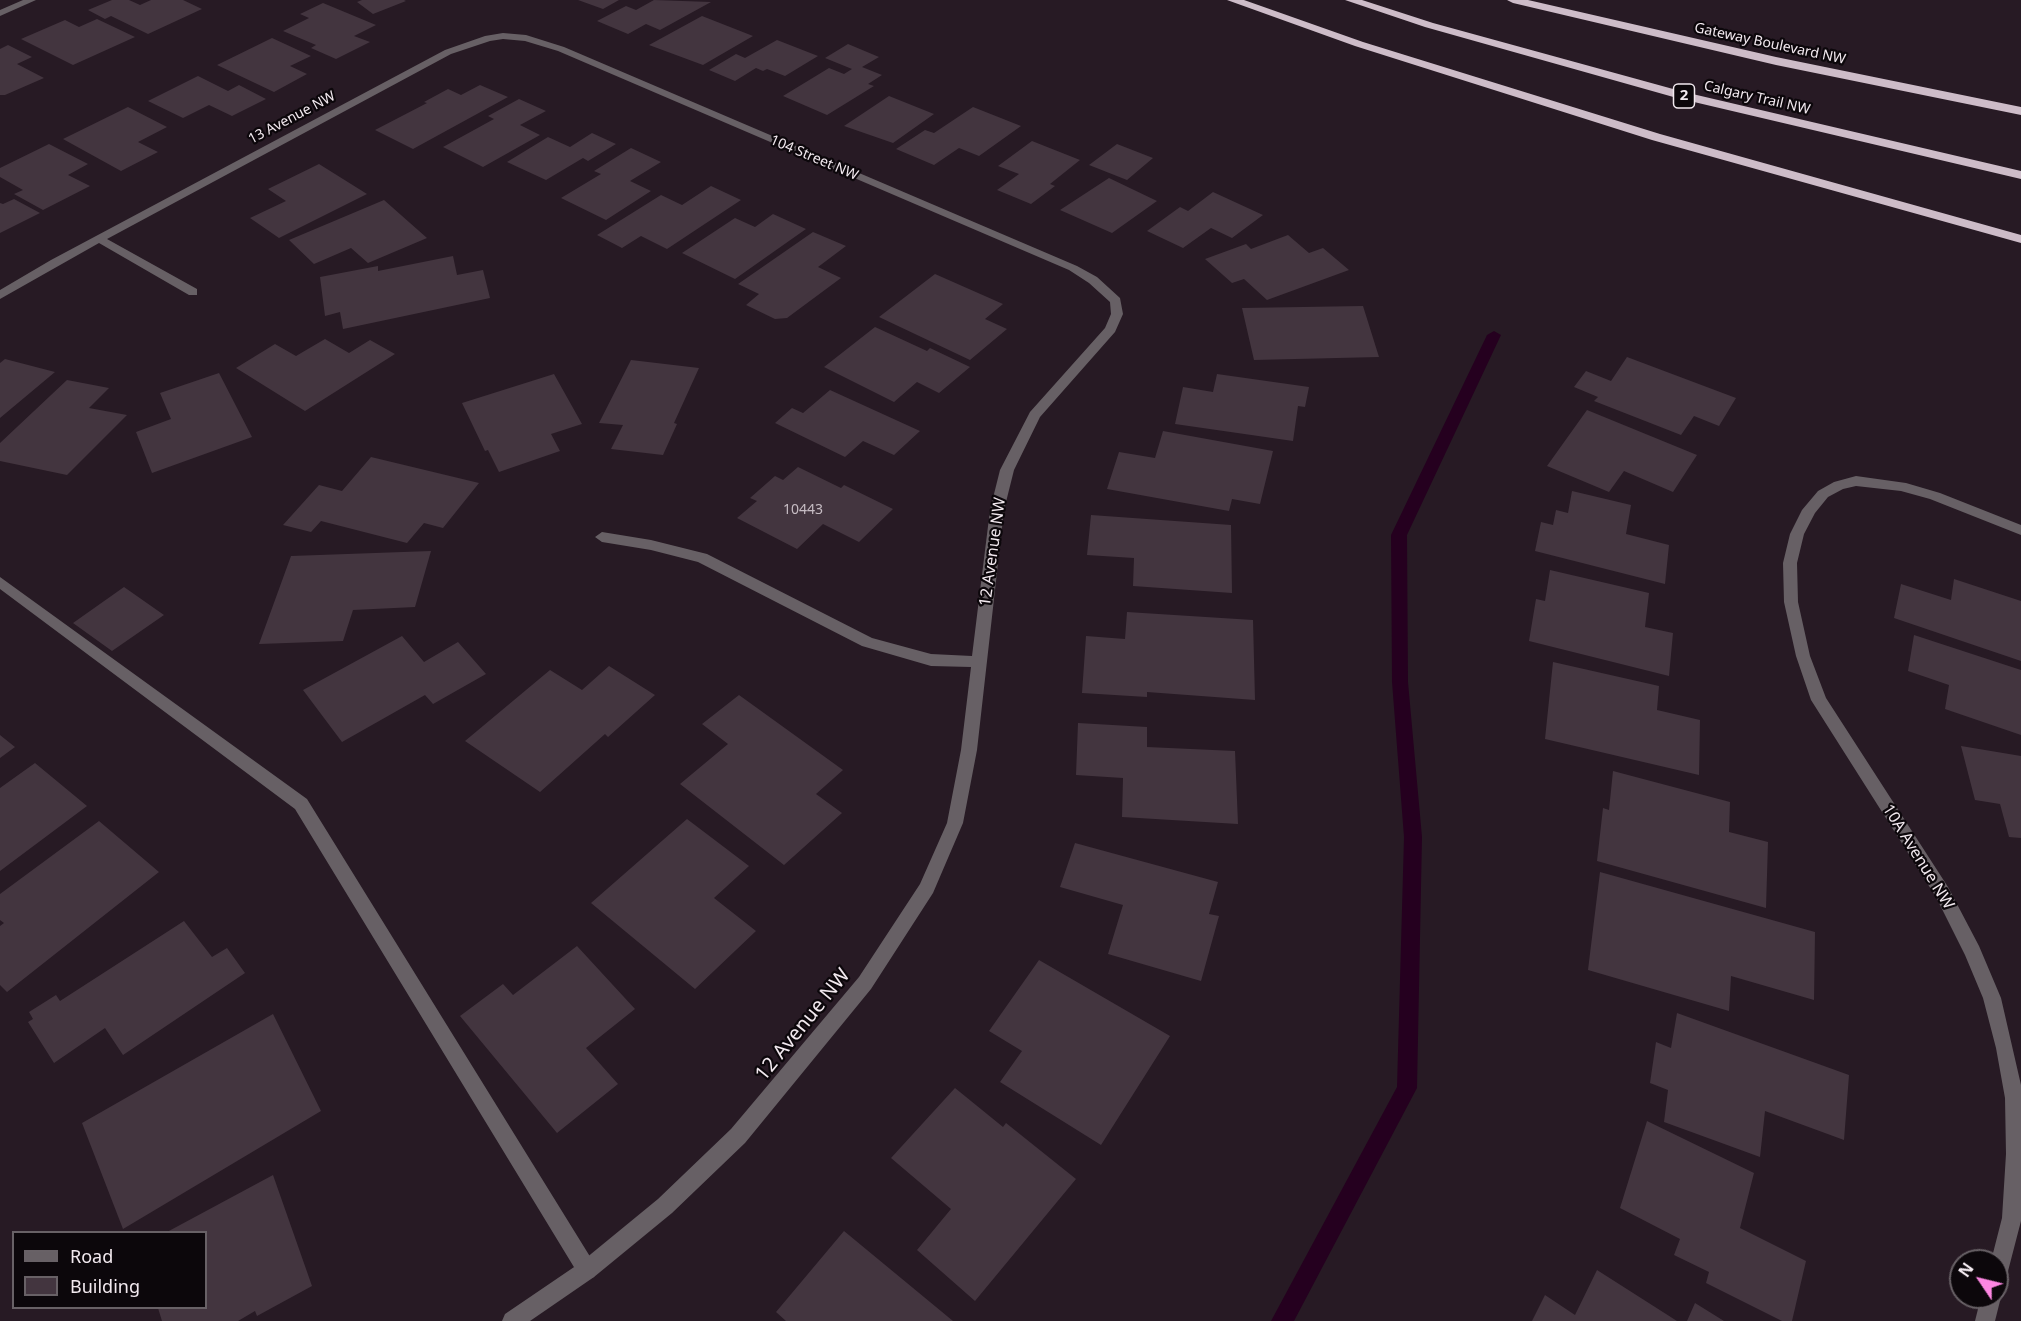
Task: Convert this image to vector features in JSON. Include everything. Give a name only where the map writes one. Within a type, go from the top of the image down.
[{"type":"highway","points":[[1233,0],[1359,44],[1656,137],[2021,239]]},
{"type":"highway","name":"Calgary Trail NW","points":[[1350,0],[1428,25],[1681,95],[2021,175]]},
{"type":"highway","name":"Gateway Boulevard NW","points":[[1513,0],[1776,61],[2021,111]]},
{"type":"street","points":[[0,13],[30,0]]},
{"type":"street","name":"13 Avenue NW","points":[[0,295],[448,52],[488,38],[503,36]]},
{"type":"street","name":"104 Street NW","points":[[503,36],[526,38],[561,49],[1073,268],[1093,280],[1116,301]]},
{"type":"street","points":[[100,239],[193,292]]},
{"type":"street","name":"12 Avenue NW","points":[[512,1321],[587,1270],[665,1206],[738,1136],[865,983],[927,888],[955,823],[969,750],[997,510],[1007,470],[1035,415],[1111,329],[1117,314],[1116,301]]},
{"type":"street","name":"10A Avenue NW","points":[[2004,1249],[2012,1218],[2016,1154],[2014,1098],[2005,1048],[1992,998],[1973,952],[1942,892],[1819,699],[1803,657],[1791,603],[1790,563],[1797,534],[1809,510],[1823,494],[1839,485],[1856,481],[1901,486],[1935,496],[2021,530]]},
{"type":"street","points":[[602,537],[651,545],[702,558],[867,642],[931,660],[979,662]]},
{"type":"street","points":[[0,582],[301,804],[587,1270]]},
{"type":"building","points":[[112,0],[129,0],[140,5],[151,0],[183,0],[202,9],[148,34],[111,16],[105,19],[88,10]]},
{"type":"building","points":[[362,0],[406,1],[373,14],[357,2]]},
{"type":"building","points":[[578,0],[619,0],[603,9]]},
{"type":"building","points":[[654,0],[711,2],[660,30],[646,24],[628,34],[597,21],[626,6],[636,10]]},
{"type":"building","points":[[323,3],[376,25],[354,36],[370,42],[336,59],[311,48],[316,45],[283,31],[309,18],[300,14]]},
{"type":"building","points":[[702,16],[753,36],[703,65],[649,45]]},
{"type":"building","points":[[97,19],[135,37],[73,65],[21,39],[65,20],[79,27]]},
{"type":"building","points":[[272,38],[311,56],[290,66],[307,74],[274,92],[217,65]]},
{"type":"building","points":[[777,40],[818,56],[785,76],[767,69],[763,71],[756,68],[735,81],[709,70],[736,54],[745,58]]},
{"type":"building","points":[[848,44],[879,57],[862,67],[882,75],[868,84],[874,86],[827,115],[783,96],[829,68],[844,74],[852,69],[825,58]]},
{"type":"building","points":[[8,45],[32,57],[17,64],[44,78],[5,95],[0,95],[0,49]]},
{"type":"building","points":[[198,76],[228,91],[239,85],[266,99],[232,116],[209,105],[183,118],[148,101]]},
{"type":"building","points":[[480,85],[508,97],[413,149],[375,130],[427,103],[424,102],[448,89],[461,95]]},
{"type":"building","points":[[889,96],[934,114],[893,143],[844,126]]},
{"type":"building","points":[[519,99],[546,111],[520,125],[540,135],[483,167],[443,147],[494,119],[488,116]]},
{"type":"building","points":[[128,107],[167,127],[138,142],[158,152],[121,171],[63,139]]},
{"type":"building","points":[[973,107],[1021,126],[979,156],[959,148],[934,165],[896,149],[925,130],[934,133]]},
{"type":"building","points":[[592,133],[616,144],[588,161],[583,158],[546,180],[507,162],[548,137],[570,147]]},
{"type":"building","points":[[1032,141],[1080,160],[1050,184],[1055,186],[1031,204],[997,190],[1019,174],[998,166]]},
{"type":"building","points":[[49,144],[88,164],[68,175],[90,186],[43,210],[14,194],[23,190],[0,177],[0,168]]},
{"type":"building","points":[[1117,144],[1153,158],[1127,180],[1089,165]]},
{"type":"building","points":[[631,148],[661,162],[630,181],[651,191],[606,220],[561,198],[601,174],[594,171]]},
{"type":"building","points":[[319,164],[367,194],[279,238],[250,218],[286,201],[268,189]]},
{"type":"building","points":[[1109,178],[1157,201],[1112,233],[1060,210]]},
{"type":"building","points":[[711,186],[741,200],[667,249],[641,236],[622,248],[597,235],[661,195],[682,205]]},
{"type":"building","points":[[1213,192],[1263,215],[1232,238],[1211,228],[1183,248],[1147,231],[1180,207],[1188,211]]},
{"type":"building","points":[[14,199],[40,213],[0,233],[0,203]]},
{"type":"building","points":[[384,200],[427,238],[368,263],[351,248],[314,264],[289,240]]},
{"type":"building","points":[[773,214],[806,229],[735,279],[682,253],[735,218],[755,227]]},
{"type":"building","points":[[813,232],[846,246],[818,267],[841,278],[787,318],[775,319],[746,305],[759,294],[738,284]]},
{"type":"building","points":[[1288,235],[1309,253],[1323,248],[1349,270],[1267,300],[1244,279],[1232,283],[1205,259],[1246,244],[1251,249]]},
{"type":"building","points":[[453,256],[457,275],[483,270],[490,298],[343,329],[340,312],[325,316],[320,277],[378,266],[378,271]]},
{"type":"building","points":[[935,274],[1003,304],[985,319],[1007,329],[970,360],[879,317]]},
{"type":"building","points":[[1363,306],[1379,357],[1254,360],[1242,308]]},
{"type":"building","points":[[875,327],[927,351],[930,348],[970,367],[939,393],[917,382],[894,402],[824,367]]},
{"type":"building","points":[[325,339],[349,353],[370,340],[395,354],[305,411],[236,368],[275,344],[296,356]]},
{"type":"building","points":[[1627,357],[1736,398],[1719,426],[1694,416],[1681,435],[1594,401],[1598,397],[1574,387],[1586,371],[1611,381]]},
{"type":"building","points":[[5,359],[55,372],[0,418],[0,363]]},
{"type":"building","points":[[631,360],[699,368],[674,423],[677,424],[663,455],[611,449],[623,425],[599,423]]},
{"type":"building","points":[[219,373],[252,437],[152,473],[136,432],[171,419],[160,393]]},
{"type":"building","points":[[554,374],[582,424],[551,434],[560,451],[499,472],[488,450],[485,451],[462,403]]},
{"type":"building","points":[[1217,374],[1309,387],[1305,407],[1298,406],[1293,441],[1175,424],[1183,387],[1213,392]]},
{"type":"building","points":[[67,380],[109,388],[89,408],[127,415],[67,475],[0,461],[0,443]]},
{"type":"building","points":[[830,390],[920,431],[894,455],[863,441],[845,457],[775,423],[792,408],[803,413]]},
{"type":"building","points":[[1587,410],[1697,455],[1673,492],[1624,471],[1609,492],[1547,466]]},
{"type":"building","points":[[1163,431],[1273,451],[1260,504],[1232,499],[1229,511],[1107,489],[1119,452],[1155,458]]},
{"type":"building","points":[[371,457],[479,483],[443,528],[424,523],[407,543],[321,521],[311,532],[283,525],[319,485],[342,491]]},
{"type":"building","points":[[798,467],[841,488],[844,485],[893,509],[859,542],[823,524],[797,549],[737,518],[757,501],[750,498],[775,476],[783,480]]},
{"type":"building","points":[[1572,491],[1631,505],[1626,534],[1669,545],[1665,584],[1535,551],[1541,522],[1553,525],[1556,510],[1568,513]]},
{"type":"building","points":[[1091,515],[1231,525],[1232,593],[1133,586],[1134,558],[1087,555]]},
{"type":"building","points":[[431,551],[415,607],[353,610],[343,641],[259,644],[291,556]]},
{"type":"building","points":[[1550,570],[1649,593],[1645,627],[1673,633],[1669,676],[1529,641],[1536,599],[1545,601]]},
{"type":"building","points":[[1954,579],[2021,601],[2021,661],[1894,618],[1901,584],[1951,600]]},
{"type":"building","points":[[124,587],[164,615],[112,651],[73,623]]},
{"type":"building","points":[[1127,612],[1253,620],[1255,700],[1147,692],[1147,697],[1082,693],[1086,636],[1125,639]]},
{"type":"building","points":[[1914,635],[2021,670],[2021,735],[1945,709],[1949,685],[1908,671]]},
{"type":"building","points":[[402,636],[424,662],[458,642],[486,674],[433,704],[425,695],[342,742],[303,690]]},
{"type":"building","points":[[1553,662],[1659,686],[1657,710],[1700,720],[1699,775],[1545,739]]},
{"type":"building","points":[[609,666],[655,695],[608,737],[605,734],[540,792],[465,741],[550,670],[582,690]]},
{"type":"building","points":[[739,695],[843,770],[816,794],[842,813],[784,865],[680,784],[728,744],[702,724]]},
{"type":"building","points":[[1078,723],[1147,727],[1147,747],[1235,751],[1238,824],[1122,817],[1123,778],[1076,775]]},
{"type":"building","points":[[0,735],[15,747],[0,758]]},
{"type":"building","points":[[1961,746],[2021,756],[2021,838],[2009,837],[2000,804],[1975,800]]},
{"type":"building","points":[[35,763],[87,806],[0,871],[0,788]]},
{"type":"building","points":[[1613,771],[1730,802],[1729,832],[1768,842],[1766,908],[1597,861],[1603,808],[1609,810]]},
{"type":"building","points":[[687,819],[749,866],[714,898],[756,931],[695,989],[591,903]]},
{"type":"building","points":[[99,821],[159,872],[7,992],[0,985],[0,926],[4,923],[0,920],[0,894]]},
{"type":"building","points":[[1075,843],[1218,882],[1209,914],[1219,916],[1201,981],[1108,954],[1123,905],[1060,887]]},
{"type":"building","points":[[1600,872],[1815,932],[1814,1000],[1731,976],[1729,1011],[1588,970]]},
{"type":"building","points":[[184,921],[212,957],[227,948],[245,973],[123,1055],[105,1028],[54,1063],[28,1022],[33,1019],[29,1012],[56,995],[60,1001]]},
{"type":"building","points":[[577,946],[635,1009],[586,1048],[618,1084],[557,1133],[460,1016],[503,984],[513,995]]},
{"type":"building","points":[[1039,960],[1170,1036],[1101,1145],[1000,1082],[1022,1051],[989,1031]]},
{"type":"building","points":[[1677,1013],[1849,1075],[1844,1140],[1765,1111],[1760,1157],[1664,1122],[1668,1090],[1650,1083],[1656,1042],[1671,1048]]},
{"type":"building","points":[[273,1014],[321,1111],[123,1229],[82,1123]]},
{"type":"building","points":[[955,1088],[1003,1127],[1006,1123],[1076,1179],[975,1301],[917,1250],[951,1209],[891,1158]]},
{"type":"building","points":[[1647,1121],[1754,1173],[1740,1228],[1806,1261],[1792,1321],[1782,1321],[1706,1283],[1709,1272],[1674,1255],[1680,1239],[1620,1208]]},
{"type":"building","points":[[273,1175],[312,1286],[257,1316],[255,1311],[238,1321],[162,1321],[158,1309],[207,1309],[207,1231],[169,1231]]},
{"type":"building","points":[[844,1231],[953,1321],[786,1321],[776,1312]]},
{"type":"building","points":[[1597,1270],[1677,1321],[1532,1321],[1545,1295],[1575,1315]]},
{"type":"building","points":[[1695,1303],[1724,1321],[1687,1321]]},
{"type":"waterway","points":[[1282,1321],[1407,1088],[1413,837],[1400,682],[1399,535],[1494,335]]}]
